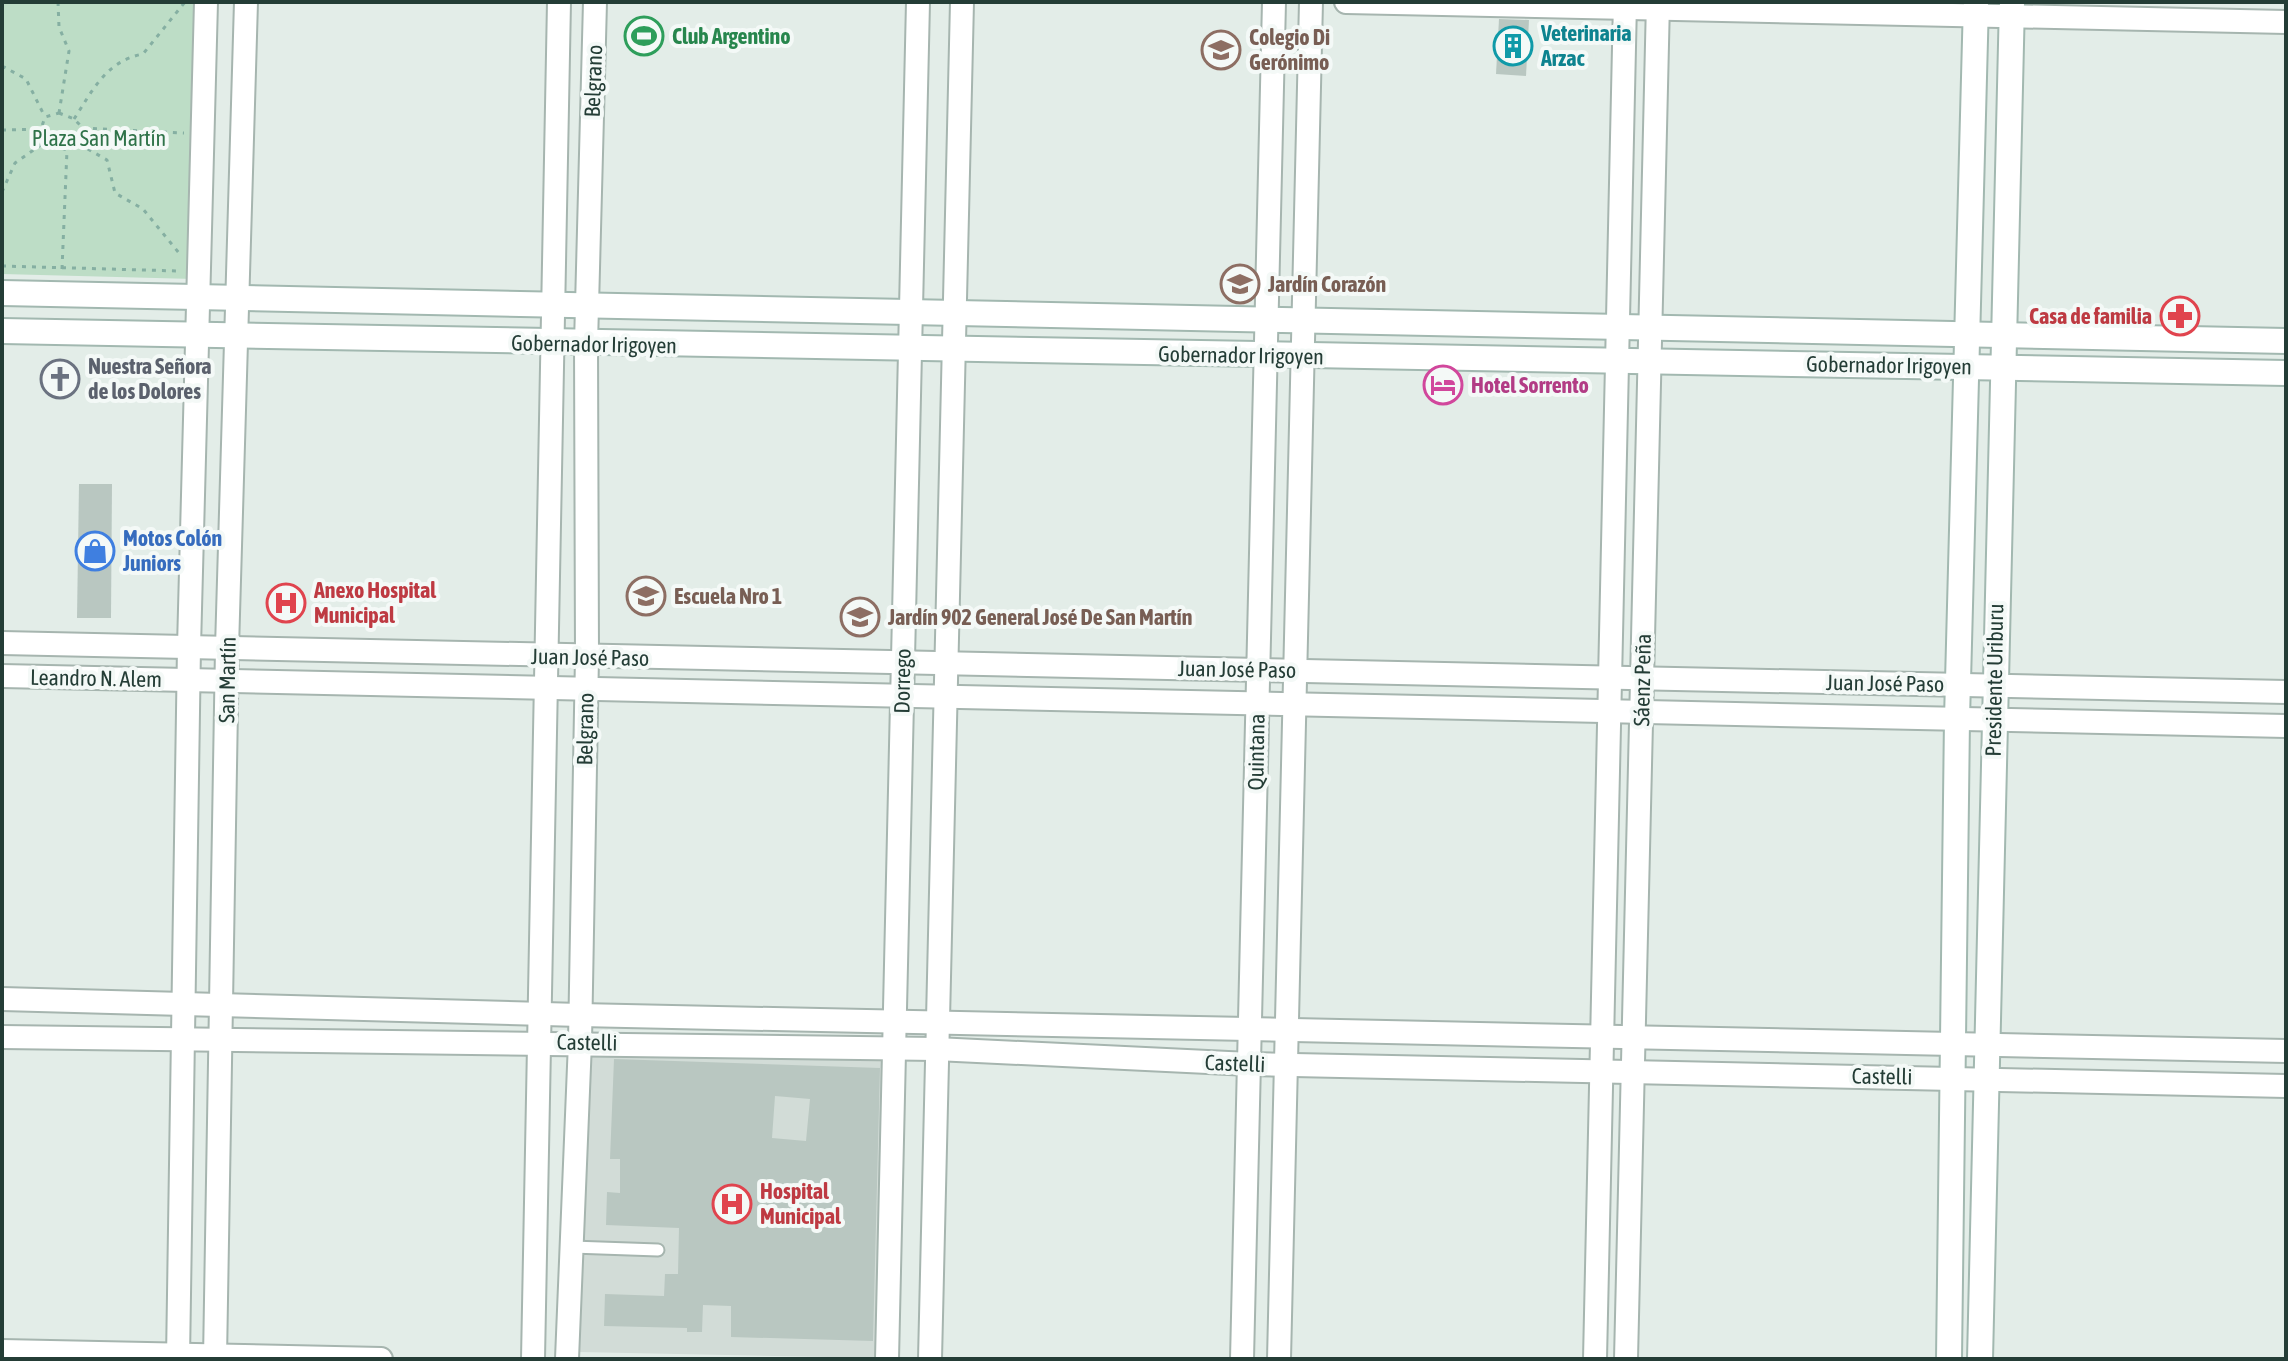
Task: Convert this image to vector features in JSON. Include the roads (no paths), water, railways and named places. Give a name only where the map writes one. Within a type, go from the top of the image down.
[{"type":"street","name":"San Martín","points":[[178,1357],[189,647],[206,2]]},
{"type":"street","name":"San Martín","points":[[215,1357],[226,681],[246,2]]},
{"type":"street","name":"Belgrano","points":[[533,1359],[549,657],[550,343],[559,2]]},
{"type":"street","name":"Belgrano","points":[[567,1359],[580,1042],[587,656],[586,344],[595,2]]},
{"type":"street","name":"Dorrego","points":[[887,1359],[918,2]]},
{"type":"street","name":"Dorrego","points":[[930,1359],[962,2]]},
{"type":"street","name":"Quintana","points":[[1242,1359],[1274,2]]},
{"type":"street","name":"Quintana","points":[[1279,1359],[1311,2]]},
{"type":"street","points":[[1346,2],[2012,9],[2286,22]]},
{"type":"street","name":"Sáenz Peña","points":[[1595,1359],[1625,5]]},
{"type":"street","name":"Sáenz Peña","points":[[1626,1359],[1658,5]]},
{"type":"street","name":"Presidente Uriburu","points":[[1949,1359],[1955,1078],[1957,719],[1976,9]]},
{"type":"street","name":"Presidente Uriburu","points":[[1980,1359],[1984,1080],[2012,9]]},
{"type":"street","name":"Gobernador Irigoyen","points":[[2,293],[2286,341]]},
{"type":"street","points":[[57,294],[57,333]]},
{"type":"street","name":"Gobernador Irigoyen","points":[[2,331],[2286,373]]},
{"type":"street","name":"Leandro N. Alem","points":[[2,643],[189,647]]},
{"type":"street","name":"Juan José Paso","points":[[189,647],[2286,692]]},
{"type":"street","name":"Leandro N. Alem","points":[[2,676],[189,680]]},
{"type":"street","name":"Juan José Paso","points":[[189,680],[2286,726]]},
{"type":"street","name":"Castelli","points":[[2,999],[580,1015],[894,1019],[2286,1051]]},
{"type":"street","name":"Castelli","points":[[2,1037],[895,1048],[1249,1064],[2286,1086]]},
{"type":"street","points":[[2,1351],[381,1359]]},
{"type":"lane","points":[[572,1247],[658,1250]]},
{"type":"place","name":"Club Argentino","points":[[644,36]]},
{"type":"place","name":"Veterinaria Arzac","points":[[1513,46]]},
{"type":"place","name":"Colegio Di Gerónimo","points":[[1221,50]]},
{"type":"place","name":"Jardín Corazón","points":[[1240,284]]},
{"type":"place","name":"Casa de familia","points":[[2180,316]]},
{"type":"place","name":"Nuestra Señora de los Dolores","points":[[60,379]]},
{"type":"place","name":"Hotel Sorrento","points":[[1443,385]]},
{"type":"place","name":"Motos Colón Juniors","points":[[95,551]]},
{"type":"place","name":"Escuela Nro 1","points":[[646,596]]},
{"type":"place","name":"Anexo Hospital Municipal","points":[[286,603]]},
{"type":"place","name":"Jardín 902 General José De San Martín","points":[[860,617]]},
{"type":"place","name":"Hospital Municipal","points":[[732,1204]]},
{"type":"park label","name":"Plaza San Martín","points":[[99,138]]}]
